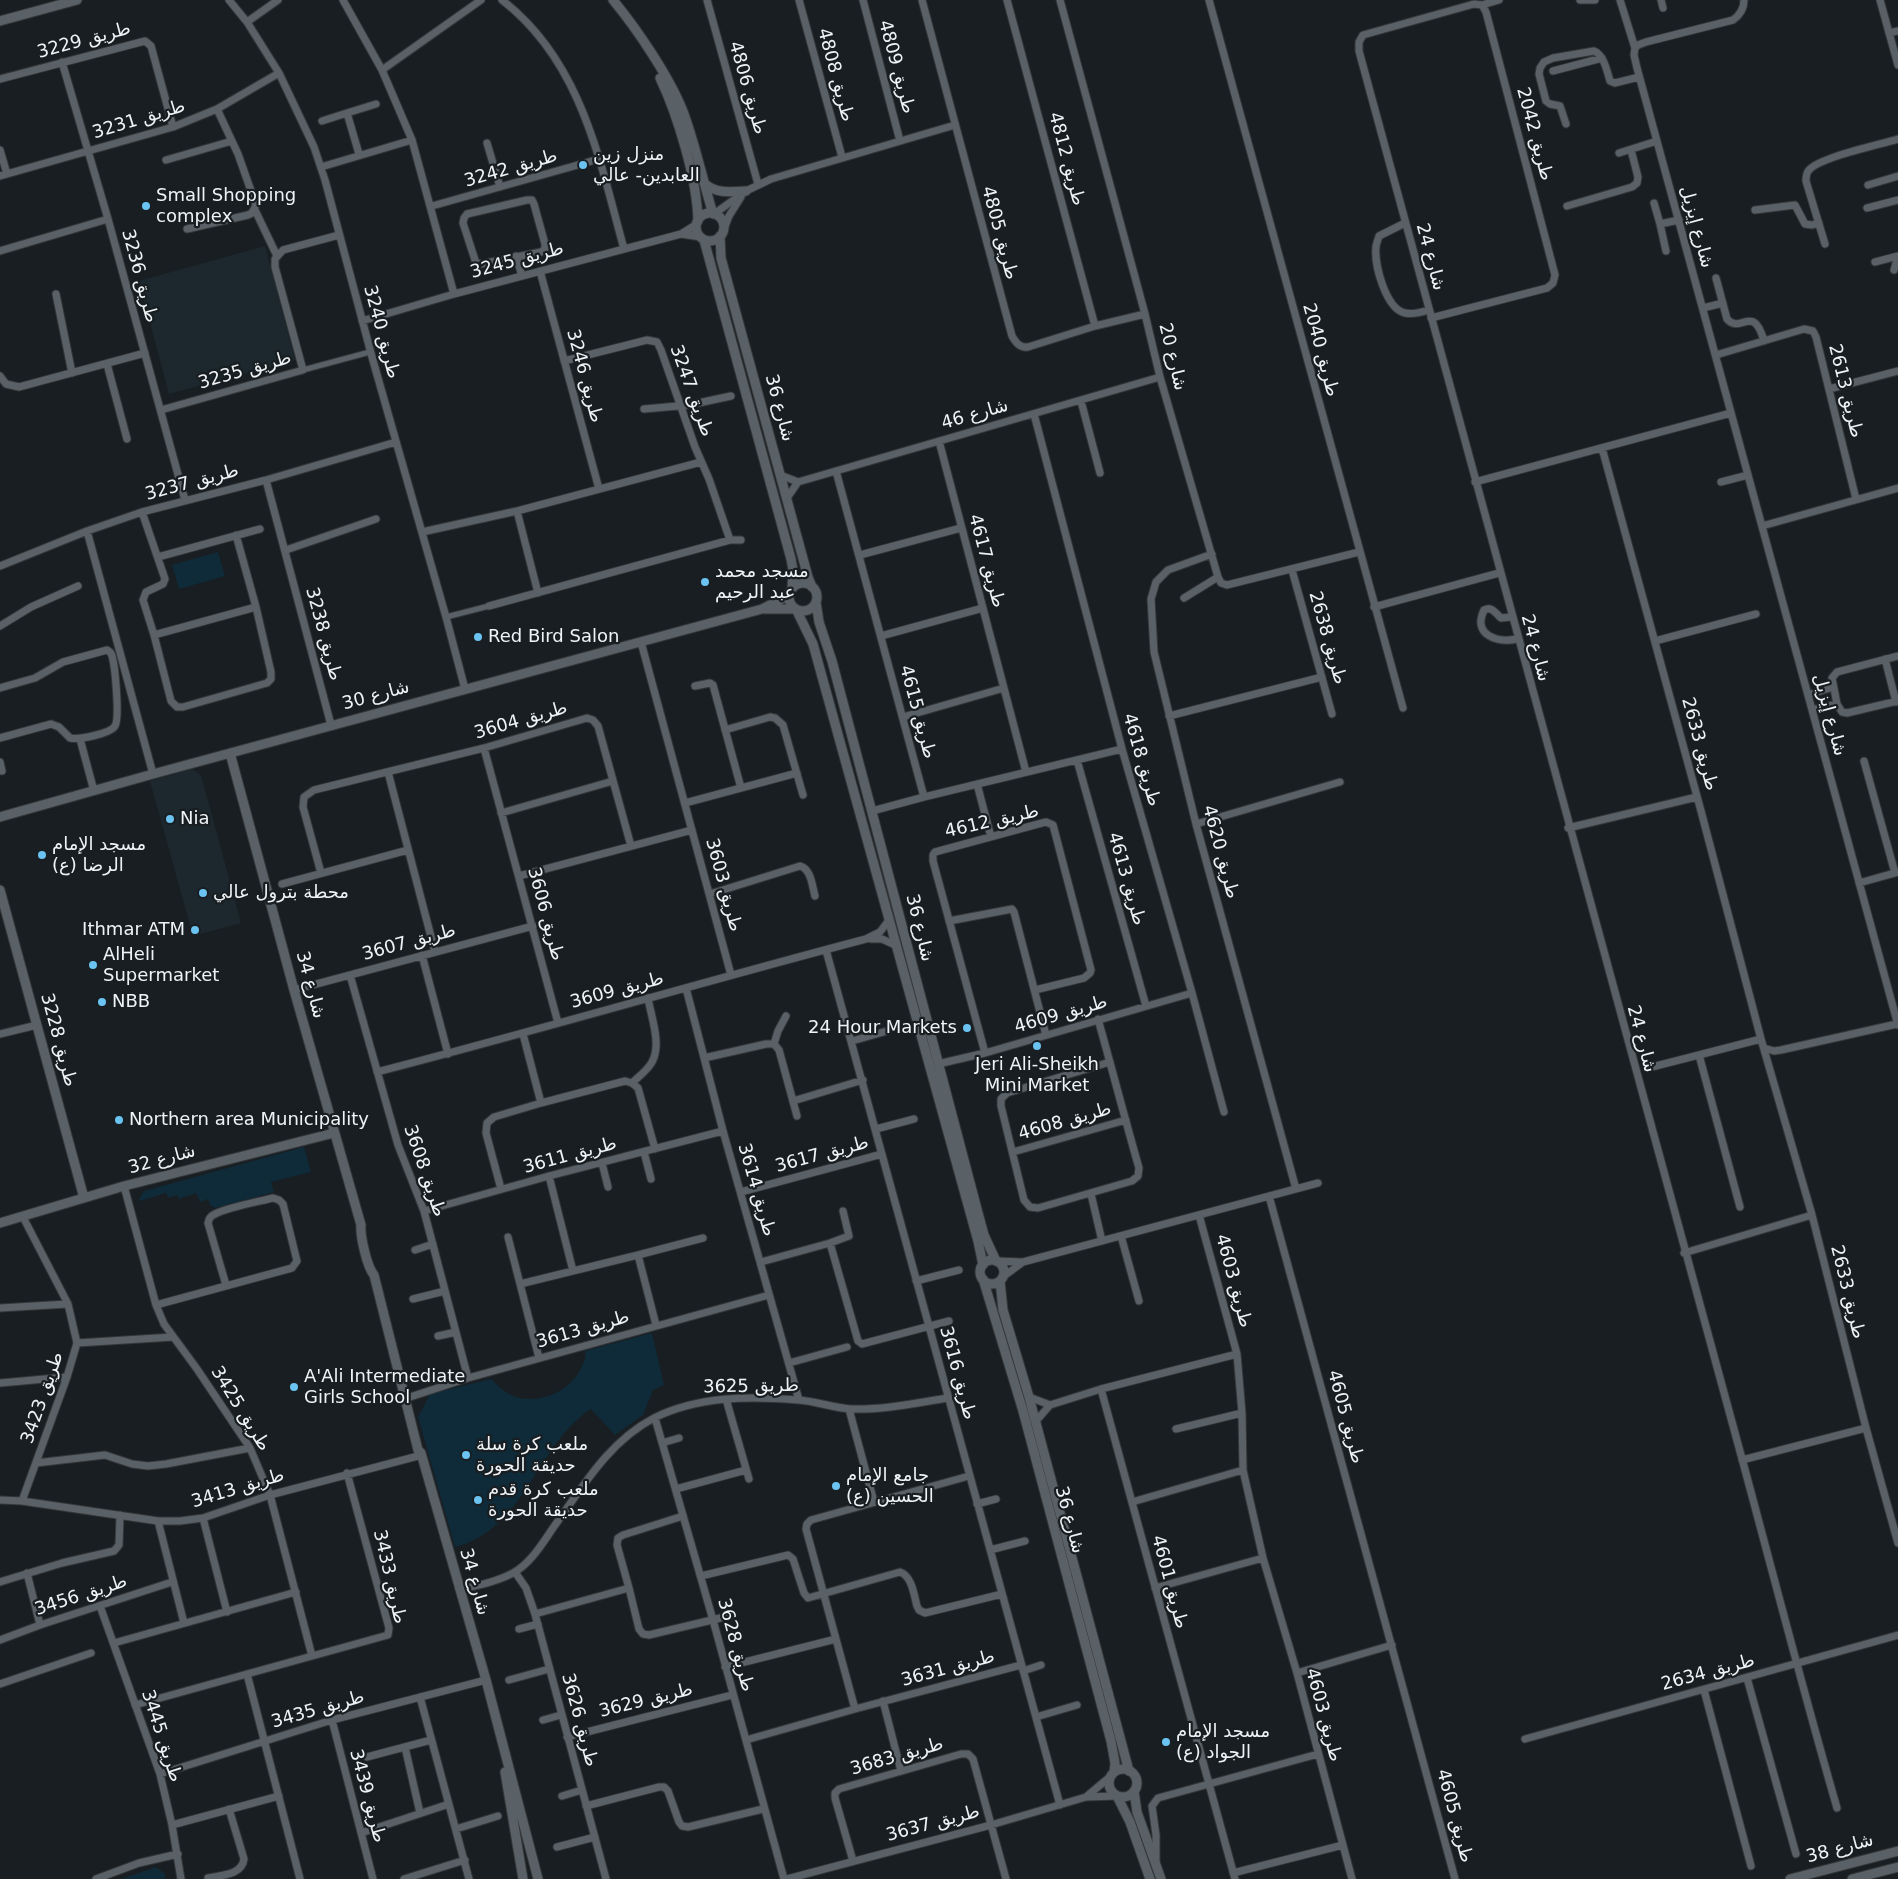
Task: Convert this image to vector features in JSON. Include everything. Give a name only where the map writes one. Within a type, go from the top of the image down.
[{"type":"street","points":[[0,21],[77,0]]},
{"type":"street","name":"طريق 3240","points":[[229,0],[248,22],[279,73],[306,128],[321,167],[370,352],[465,689]]},
{"type":"street","points":[[248,22],[278,0]]},
{"type":"street","points":[[343,0],[382,70],[412,140],[432,206],[454,294]]},
{"type":"street","points":[[382,70],[481,0]]},
{"type":"street","points":[[502,0],[535,32],[558,61],[574,90],[588,125],[624,249]]},
{"type":"street","points":[[613,0],[640,37],[683,112],[713,214],[722,220],[722,233]]},
{"type":"street","name":"طريق 4806","points":[[707,0],[758,184]]},
{"type":"street","name":"طريق 4808","points":[[799,0],[842,158]]},
{"type":"street","name":"طريق 4809","points":[[863,0],[900,141]]},
{"type":"street","name":"طريق 4805","points":[[922,0],[1012,336],[1020,346],[1028,347],[1095,326]]},
{"type":"street","name":"طريق 4812","points":[[1007,0],[1095,326]]},
{"type":"street","name":"شارع 20","points":[[1060,0],[1146,314],[1160,377],[1218,577]]},
{"type":"street","name":"طريق 2040","points":[[1209,0],[1403,708]]},
{"type":"street","points":[[1482,5],[1499,0]]},
{"type":"street","points":[[1580,0],[1594,0]]},
{"type":"street","name":"شارع إيزيل","points":[[1620,0],[1635,48],[1635,60],[1639,76],[1898,1025]]},
{"type":"street","points":[[1635,48],[1646,42],[1733,20],[1744,6],[1744,0]]},
{"type":"street","points":[[1880,0],[1898,65]]},
{"type":"street","name":"شارع 24","points":[[1482,5],[1474,4],[1363,35],[1359,42],[1359,51],[1568,828],[1837,1808]]},
{"type":"street","name":"طريق 2042","points":[[1405,223],[1379,236],[1376,246],[1380,277],[1387,294],[1393,305],[1399,311],[1406,314],[1430,314],[1547,288],[1553,283],[1555,275],[1486,12],[1482,5]]},
{"type":"street","points":[[1889,33],[1898,30]]},
{"type":"street","points":[[640,37],[661,81],[674,116],[693,180],[698,204],[697,231],[702,238],[713,241],[722,233],[733,210],[746,191]]},
{"type":"street","name":"طريق 3229","points":[[0,79],[143,40],[151,46],[174,127]]},
{"type":"street","points":[[1566,124],[1560,106],[1546,101],[1539,74],[1544,62],[1553,58],[1588,51],[1598,53],[1602,58],[1610,81],[1615,83],[1639,76]]},
{"type":"street","points":[[1553,71],[1602,58]]},
{"type":"street","name":"طريق 3236","points":[[62,62],[108,219],[185,500]]},
{"type":"street","name":"طريق 3231","points":[[4,175],[174,127],[217,109],[279,73]]},
{"type":"street","points":[[322,120],[376,104]]},
{"type":"street","points":[[217,109],[232,141],[255,201],[255,210],[277,256],[283,250],[339,235]]},
{"type":"street","points":[[347,113],[359,154]]},
{"type":"street","points":[[698,222],[704,215],[713,214],[758,184],[955,125]]},
{"type":"street","points":[[1825,244],[1806,181],[1806,174],[1816,164],[1831,158],[1898,139]]},
{"type":"street","points":[[321,167],[359,154],[412,140]]},
{"type":"street","points":[[166,160],[232,141]]},
{"type":"street","points":[[1619,153],[1657,141]]},
{"type":"street","points":[[488,143],[500,187]]},
{"type":"street","points":[[0,150],[4,175]]},
{"type":"street","points":[[1567,206],[1632,187],[1637,183],[1638,177],[1632,150]]},
{"type":"street","name":"طريق 3242","points":[[432,206],[599,160]]},
{"type":"street","points":[[1868,185],[1898,176]]},
{"type":"street","points":[[703,182],[710,188],[720,191],[746,191]]},
{"type":"street","points":[[532,200],[541,228],[545,249],[541,252],[516,256],[480,264],[476,263],[463,223],[467,214],[532,200]]},
{"type":"street","points":[[1867,208],[1898,200]]},
{"type":"street","points":[[1654,203],[1666,251]]},
{"type":"street","points":[[1755,210],[1795,205],[1805,224],[1820,223]]},
{"type":"street","points":[[187,230],[248,215],[255,210]]},
{"type":"street","points":[[0,251],[108,219]]},
{"type":"street","points":[[1660,224],[1678,220]]},
{"type":"street","name":"طريق 3245","points":[[362,321],[454,294],[681,234],[698,222]]},
{"type":"street","name":"شارع 36","points":[[722,233],[721,258],[812,587]]},
{"type":"street","name":"طريق 3245","points":[[681,234],[702,238]]},
{"type":"street","name":"شارع 36","points":[[702,238],[791,559],[793,570],[790,590]]},
{"type":"street","name":"طريق 3235","points":[[161,410],[303,370],[275,267],[277,256]]},
{"type":"street","points":[[516,256],[522,276]]},
{"type":"street","points":[[1875,262],[1898,256]]},
{"type":"street","points":[[1894,270],[1898,256]]},
{"type":"street","name":"طريق 3246","points":[[540,271],[599,489]]},
{"type":"street","points":[[1716,278],[1727,319],[1731,323],[1736,324],[1751,320],[1757,323],[1761,329],[1764,341]]},
{"type":"street","points":[[56,294],[72,373]]},
{"type":"street","points":[[1703,308],[1723,304]]},
{"type":"street","points":[[1095,326],[1146,314]]},
{"type":"street","name":"طريق 2613","points":[[1716,354],[1804,329],[1813,331],[1856,499]]},
{"type":"street","name":"طريق 3247","points":[[564,361],[647,340],[657,342],[701,462],[709,478],[730,540]]},
{"type":"street","points":[[303,370],[370,352]]},
{"type":"street","points":[[0,376],[6,384],[15,387],[145,353]]},
{"type":"street","points":[[107,364],[128,440]]},
{"type":"street","points":[[1829,389],[1898,370]]},
{"type":"street","name":"شارع 46","points":[[798,482],[1160,377]]},
{"type":"street","points":[[644,409],[689,405],[731,396]]},
{"type":"street","points":[[1081,401],[1100,473]]},
{"type":"street","points":[[1475,482],[1732,413]]},
{"type":"street","name":"طريق 4618","points":[[1034,414],[1122,749],[1224,1112]]},
{"type":"street","name":"طريق 4617","points":[[939,441],[1026,772]]},
{"type":"street","name":"طريق 3237","points":[[1,563],[142,512],[266,480],[396,442]]},
{"type":"street","name":"طريق 2633","points":[[1602,448],[1761,1039],[1812,1215],[1866,1428],[1898,1544]]},
{"type":"street","points":[[422,532],[517,511],[701,462]]},
{"type":"street","name":"طريق 4615","points":[[836,471],[924,797]]},
{"type":"street","points":[[1721,482],[1748,475]]},
{"type":"street","points":[[780,476],[798,482],[787,498]]},
{"type":"street","name":"طريق 3238","points":[[266,480],[331,725]]},
{"type":"street","points":[[1762,526],[1898,488]]},
{"type":"street","points":[[517,511],[538,594]]},
{"type":"street","points":[[142,512],[165,581],[162,585],[146,592],[143,600],[174,706],[183,707],[267,683],[271,679],[256,608],[236,535]]},
{"type":"street","points":[[286,550],[376,519]]},
{"type":"street","points":[[860,555],[961,528]]},
{"type":"street","points":[[158,557],[260,529]]},
{"type":"street","points":[[87,531],[152,774]]},
{"type":"street","points":[[446,617],[538,594],[730,540],[741,540]]},
{"type":"street","points":[[1184,598],[1218,577],[1222,583],[1227,585],[1359,552]]},
{"type":"street","name":"طريق 4620","points":[[1212,554],[1168,570],[1161,575],[1153,590],[1151,599],[1154,652],[1196,824],[1296,1189]]},
{"type":"street","name":"طريق 2638","points":[[1292,570],[1332,714]]},
{"type":"street","points":[[1374,607],[1499,573]]},
{"type":"street","points":[[800,583],[806,583],[812,587],[816,594],[816,602],[807,610],[796,609],[790,602],[790,590],[800,583]]},
{"type":"street","points":[[0,626],[31,606],[78,586]]},
{"type":"street","name":"شارع 30","points":[[0,817],[331,725],[762,609],[782,598],[790,590]]},
{"type":"street","name":"شارع 36","points":[[816,602],[818,622],[830,656],[984,1234],[996,1261]]},
{"type":"street","points":[[154,635],[256,608]]},
{"type":"street","points":[[881,636],[983,608]]},
{"type":"street","points":[[1511,617],[1501,618],[1488,608],[1482,614],[1482,622],[1490,637],[1498,640],[1517,639]]},
{"type":"street","name":"شارع 30","points":[[762,609],[796,609]]},
{"type":"street","name":"شارع 36","points":[[796,609],[813,644],[978,1241],[983,1265]]},
{"type":"street","points":[[1655,641],[1756,614]]},
{"type":"street","name":"طريق 3603","points":[[641,642],[731,975]]},
{"type":"street","points":[[0,688],[35,678],[63,662],[102,650],[109,651],[112,654],[116,691],[116,723],[110,731],[80,739],[70,738],[58,727],[51,724],[0,738]]},
{"type":"street","points":[[1885,659],[1897,701],[1845,713],[1840,711],[1833,687],[1832,678],[1834,674],[1885,659],[1898,656]]},
{"type":"street","points":[[1169,716],[1322,676]]},
{"type":"street","points":[[695,686],[712,684],[741,788]]},
{"type":"street","points":[[1808,695],[1833,687]]},
{"type":"street","points":[[903,717],[1004,688]]},
{"type":"street","points":[[1812,710],[1837,704]]},
{"type":"street","points":[[725,730],[770,717],[780,720],[803,796]]},
{"type":"street","name":"طريق 3604","points":[[321,873],[303,807],[304,797],[314,790],[484,748],[587,718],[593,720],[598,726],[631,846]]},
{"type":"street","points":[[80,739],[94,791]]},
{"type":"street","name":"طريق 3606","points":[[484,748],[558,1023]]},
{"type":"street","points":[[872,812],[924,797],[1122,749]]},
{"type":"street","name":"شارع 34","points":[[230,754],[334,1133],[361,1225],[366,1232],[376,1269],[374,1275],[407,1398],[412,1404],[423,1449],[421,1454],[486,1680],[538,1879]]},
{"type":"street","name":"طريق 4613","points":[[1077,760],[1146,1006]]},
{"type":"street","points":[[1859,883],[1897,873],[1864,761]]},
{"type":"street","points":[[0,762],[2,771]]},
{"type":"street","points":[[388,772],[435,952]]},
{"type":"street","points":[[685,802],[797,773]]},
{"type":"street","points":[[501,813],[613,781]]},
{"type":"street","points":[[1196,824],[1340,782]]},
{"type":"street","points":[[977,784],[991,837]]},
{"type":"street","points":[[1568,828],[1697,797]]},
{"type":"street","name":"طريق 4612","points":[[985,1052],[933,861],[933,855],[938,851],[1046,822],[1055,829],[1092,970],[1084,978],[1035,990]]},
{"type":"street","points":[[519,876],[692,830]]},
{"type":"street","points":[[282,884],[408,850]]},
{"type":"street","points":[[710,894],[800,866],[805,867],[808,871],[815,896]]},
{"type":"street","name":"طريق 3228","points":[[0,890],[84,1198]]},
{"type":"street","points":[[949,921],[1012,909],[1046,1035]]},
{"type":"street","name":"طريق 3609","points":[[377,1072],[524,1034],[866,939],[880,932],[889,920]]},
{"type":"street","name":"طريق 3607","points":[[294,990],[533,926]]},
{"type":"street","name":"طريق 3609","points":[[866,939],[882,939],[896,945]]},
{"type":"street","name":"طريق 3616","points":[[826,950],[1060,1804]]},
{"type":"street","points":[[422,955],[448,1054]]},
{"type":"street","name":"طريق 3608","points":[[350,975],[399,1150],[424,1211],[468,1378]]},
{"type":"street","name":"طريق 3614","points":[[686,988],[723,1131],[799,1400]]},
{"type":"street","name":"طريق 4609","points":[[938,1064],[1192,993]]},
{"type":"street","points":[[632,1083],[652,1064],[655,1054],[656,1042],[648,998]]},
{"type":"street","points":[[774,1044],[786,1016]]},
{"type":"street","points":[[1098,1019],[1110,1062],[1126,1120],[1139,1168],[1138,1176],[1132,1181],[1091,1194],[1038,1208],[1030,1207],[1024,1200],[1000,1106],[1001,1099],[1007,1093],[1110,1062]]},
{"type":"street","points":[[0,1034],[37,1025]]},
{"type":"street","points":[[1764,1048],[1774,1051],[1781,1050],[1898,1025]]},
{"type":"street","points":[[852,1041],[886,1031]]},
{"type":"street","points":[[524,1034],[541,1103]]},
{"type":"street","points":[[1652,1067],[1761,1039]]},
{"type":"street","points":[[704,1058],[766,1044],[774,1044]]},
{"type":"street","points":[[774,1044],[779,1050],[797,1116]]},
{"type":"street","points":[[1698,1055],[1740,1207]]},
{"type":"street","points":[[793,1101],[863,1080]]},
{"type":"street","points":[[501,1189],[486,1133],[487,1123],[494,1117],[541,1103],[625,1082],[632,1083],[638,1088],[655,1149]]},
{"type":"street","points":[[876,1129],[914,1119]]},
{"type":"street","name":"طريق 4608","points":[[1013,1152],[1126,1120]]},
{"type":"street","name":"طريق 3611","points":[[424,1211],[549,1176],[723,1131]]},
{"type":"street","name":"شارع 32","points":[[0,1223],[124,1186],[334,1133]]},
{"type":"street","points":[[644,1152],[651,1178]]},
{"type":"street","name":"طريق 3617","points":[[741,1192],[882,1154]]},
{"type":"street","points":[[602,1163],[608,1186]]},
{"type":"street","points":[[549,1176],[573,1271]]},
{"type":"street","points":[[1023,1262],[1002,1279],[989,1284],[983,1279],[981,1272],[983,1265],[989,1261],[1023,1262],[1318,1183]]},
{"type":"street","name":"طريق 3425","points":[[124,1186],[156,1305],[164,1324],[250,1448],[270,1495],[312,1656]]},
{"type":"street","points":[[1091,1194],[1102,1241]]},
{"type":"street","name":"طريق 4605","points":[[1269,1196],[1455,1879]]},
{"type":"street","points":[[156,1305],[292,1268],[295,1265],[296,1256],[283,1204],[279,1200],[273,1198],[213,1214],[210,1218],[208,1223],[226,1285]]},
{"type":"street","points":[[760,1262],[849,1236],[843,1211]]},
{"type":"street","name":"طريق 4603","points":[[1199,1215],[1237,1354],[1242,1412],[1243,1470],[1264,1558],[1352,1879]]},
{"type":"street","points":[[1684,1253],[1812,1215]]},
{"type":"street","name":"طريق 3423","points":[[22,1501],[78,1343],[68,1304],[23,1217]]},
{"type":"street","points":[[1121,1236],[1139,1301]]},
{"type":"street","points":[[508,1238],[539,1358]]},
{"type":"street","points":[[520,1284],[703,1238]]},
{"type":"street","points":[[830,1243],[858,1342],[867,1344],[949,1321]]},
{"type":"street","points":[[415,1250],[433,1244]]},
{"type":"street","points":[[638,1255],[656,1326]]},
{"type":"street","points":[[996,1261],[1003,1267],[1002,1279]]},
{"type":"street","points":[[916,1281],[958,1270]]},
{"type":"street","name":"شارع 36","points":[[983,1279],[1024,1411],[1111,1740],[1114,1763],[1112,1774]]},
{"type":"street","name":"شارع 36","points":[[1002,1279],[1003,1310],[1036,1421],[1129,1770]]},
{"type":"street","points":[[413,1299],[445,1291]]},
{"type":"street","name":"طريق 3613","points":[[407,1398],[468,1378],[769,1295]]},
{"type":"street","points":[[0,1308],[68,1304]]},
{"type":"street","points":[[438,1336],[456,1332]]},
{"type":"street","name":"طريق 3423","points":[[78,1343],[173,1337]]},
{"type":"street","points":[[789,1363],[846,1347]]},
{"type":"street","name":"طريق 4603","points":[[1050,1405],[1102,1389],[1237,1354]]},
{"type":"street","points":[[0,1383],[67,1377]]},
{"type":"street","name":"طريق 4601","points":[[1102,1389],[1234,1876],[1342,1845]]},
{"type":"street","name":"طريق 3625","points":[[459,1590],[491,1583],[515,1572],[538,1549],[605,1457],[621,1441],[655,1418],[699,1402],[726,1399],[799,1400],[849,1409],[896,1407],[948,1398]]},
{"type":"street","points":[[1029,1398],[1050,1405],[1036,1421]]},
{"type":"street","points":[[726,1399],[749,1479]]},
{"type":"street","points":[[849,1409],[874,1502]]},
{"type":"street","points":[[1176,1429],[1242,1412]]},
{"type":"street","name":"طريق 3628","points":[[655,1418],[785,1879]]},
{"type":"street","points":[[1742,1460],[1866,1428]]},
{"type":"street","points":[[662,1444],[679,1438]]},
{"type":"street","name":"طريق 3423","points":[[36,1463],[105,1456],[132,1464],[148,1466],[250,1448]]},
{"type":"street","name":"طريق 3413","points":[[0,1500],[22,1501],[158,1521],[180,1521],[203,1518],[270,1495],[421,1454]]},
{"type":"street","points":[[676,1489],[746,1470]]},
{"type":"street","points":[[1132,1502],[1243,1470]]},
{"type":"street","name":"طريق 3433","points":[[136,1705],[380,1639],[388,1635],[389,1628],[347,1473]]},
{"type":"street","points":[[855,1709],[806,1530],[807,1524],[811,1520],[969,1476]]},
{"type":"street","points":[[977,1504],[996,1499]]},
{"type":"street","points":[[0,1582],[62,1563],[114,1551],[119,1546],[120,1515]]},
{"type":"street","points":[[683,1516],[622,1535],[618,1538],[617,1545],[639,1629],[643,1634],[649,1635],[733,1615]]},
{"type":"street","points":[[203,1518],[227,1612]]},
{"type":"street","points":[[158,1521],[184,1624]]},
{"type":"street","points":[[990,1550],[1025,1540]]},
{"type":"street","points":[[701,1576],[788,1555],[793,1559],[805,1596],[811,1597],[824,1594],[900,1572],[909,1578],[917,1606],[925,1613],[1002,1594]]},
{"type":"street","points":[[1155,1588],[1264,1558]]},
{"type":"street","name":"طريق 3626","points":[[515,1572],[526,1588],[538,1624],[606,1879]]},
{"type":"street","points":[[27,1574],[40,1625]]},
{"type":"street","name":"طريق 3456","points":[[0,1640],[172,1582]]},
{"type":"street","points":[[535,1614],[629,1588]]},
{"type":"street","points":[[114,1643],[296,1592]]},
{"type":"street","name":"طريق 3445","points":[[100,1606],[160,1774],[178,1854],[181,1879]]},
{"type":"street","points":[[519,1629],[538,1624]]},
{"type":"street","name":"طريق 2634","points":[[1526,1739],[1898,1635]]},
{"type":"street","points":[[725,1667],[836,1639]]},
{"type":"street","points":[[1297,1673],[1392,1646]]},
{"type":"street","points":[[0,1684],[91,1653]]},
{"type":"street","name":"طريق 3631","points":[[746,1740],[855,1709],[1041,1665]]},
{"type":"street","points":[[509,1680],[549,1669]]},
{"type":"street","points":[[247,1674],[300,1879]]},
{"type":"street","points":[[1747,1678],[1796,1854]]},
{"type":"street","name":"طريق 3435","points":[[160,1774],[332,1720],[486,1680]]},
{"type":"street","points":[[1704,1690],[1751,1866]]},
{"type":"street","name":"طريق 3629","points":[[567,1737],[732,1695]]},
{"type":"street","points":[[420,1697],[469,1879]]},
{"type":"street","name":"طريق 3631","points":[[883,1702],[901,1771]]},
{"type":"street","points":[[1036,1717],[1077,1705]]},
{"type":"street","points":[[544,1720],[562,1715]]},
{"type":"street","name":"طريق 3439","points":[[332,1720],[373,1879]]},
{"type":"street","name":"شارع 34","points":[[496,1720],[523,1879]]},
{"type":"street","points":[[367,1757],[431,1740]]},
{"type":"street","points":[[405,1747],[420,1814]]},
{"type":"street","name":"طريق 3683","points":[[853,1861],[835,1798],[835,1792],[839,1789],[901,1771],[961,1754],[968,1754],[973,1759],[1006,1879]]},
{"type":"street","points":[[1156,1862],[1156,1835],[1152,1809],[1153,1803],[1158,1798],[1318,1754]]},
{"type":"street","points":[[1147,1876],[1130,1822],[1117,1796],[1110,1789],[1109,1785],[1112,1774],[1121,1769],[1129,1770],[1137,1782],[1134,1791],[1137,1812],[1161,1879]]},
{"type":"street","name":"طريق 3637","points":[[1086,1797],[1112,1774]]},
{"type":"street","points":[[586,1806],[664,1787],[668,1791],[682,1826],[688,1827],[764,1809]]},
{"type":"street","points":[[562,1796],[582,1790]]},
{"type":"street","points":[[1117,1796],[1126,1796],[1134,1791]]},
{"type":"street","points":[[172,1825],[279,1796]]},
{"type":"street","name":"طريق 3637","points":[[785,1879],[1086,1797],[1117,1796]]},
{"type":"street","points":[[361,1833],[449,1804]]},
{"type":"street","points":[[208,1878],[231,1873],[239,1870],[243,1865],[244,1858],[229,1809]]},
{"type":"street","points":[[456,1829],[498,1816]]},
{"type":"street","points":[[557,1846],[595,1837]]},
{"type":"street","name":"شارع 38","points":[[1790,1879],[1898,1851]]},
{"type":"street","points":[[96,1879],[139,1863],[178,1854]]},
{"type":"street","points":[[404,1879],[428,1875],[465,1860]]},
{"type":"street","name":"شارع 38","points":[[1852,1879],[1898,1867]]},
{"type":"shaded area","points":[[265,246],[295,360],[169,394],[139,281]]},
{"type":"shaded area","points":[[218,552],[225,576],[179,589],[172,565]]},
{"type":"shaded area","points":[[192,769],[201,775],[241,923],[193,936],[150,781]]},
{"type":"shaded area","points":[[304,1147],[311,1172],[271,1182],[274,1192],[215,1208],[210,1205],[208,1199],[200,1202],[196,1193],[179,1199],[177,1195],[168,1198],[166,1193],[140,1201],[139,1199],[144,1191]]},
{"type":"shaded area","points":[[652,1333],[664,1385],[653,1390],[643,1415],[615,1435],[591,1409],[572,1425],[556,1444],[529,1485],[498,1523],[479,1537],[455,1547],[418,1417],[430,1394],[491,1379],[504,1391],[515,1397],[529,1399],[548,1396],[565,1388],[578,1374],[585,1357],[585,1351]]},
{"type":"shaded area","points":[[156,1867],[165,1874],[165,1879],[121,1879]]},
{"type":"place","name":"منزل زين العابدين- عالي","points":[[583,165]]},
{"type":"place","name":"Small Shopping complex","points":[[146,206]]},
{"type":"place","name":"مسجد محمد عبد الرحيم","points":[[705,582]]},
{"type":"place","name":"Red Bird Salon","points":[[478,637]]},
{"type":"place","name":"Nia","points":[[170,819]]},
{"type":"place","name":"مسجد الإمام الرضا (ع)","points":[[42,855]]},
{"type":"place","name":"محطة بترول عالي","points":[[203,893]]},
{"type":"place","name":"Ithmar ATM","points":[[195,930]]},
{"type":"place","name":"AlHeli Supermarket","points":[[93,965]]},
{"type":"place","name":"NBB","points":[[102,1002]]},
{"type":"place","name":"24 Hour Markets","points":[[967,1028]]},
{"type":"place","name":"Jeri Ali-Sheikh Mini Market","points":[[1037,1046]]},
{"type":"place","name":"Northern area Municipality","points":[[119,1120]]},
{"type":"place","name":"A'Ali Intermediate Girls School","points":[[294,1387]]},
{"type":"place","name":"ملعب كرة سلة حديقة الحورة","points":[[466,1455]]},
{"type":"place","name":"جامع الإمام الحسين (ع)","points":[[836,1486]]},
{"type":"place","name":"ملعب كرة قدم حديقة الحورة","points":[[478,1500]]},
{"type":"place","name":"مسجد الإمام الجواد (ع)","points":[[1166,1742]]}]
